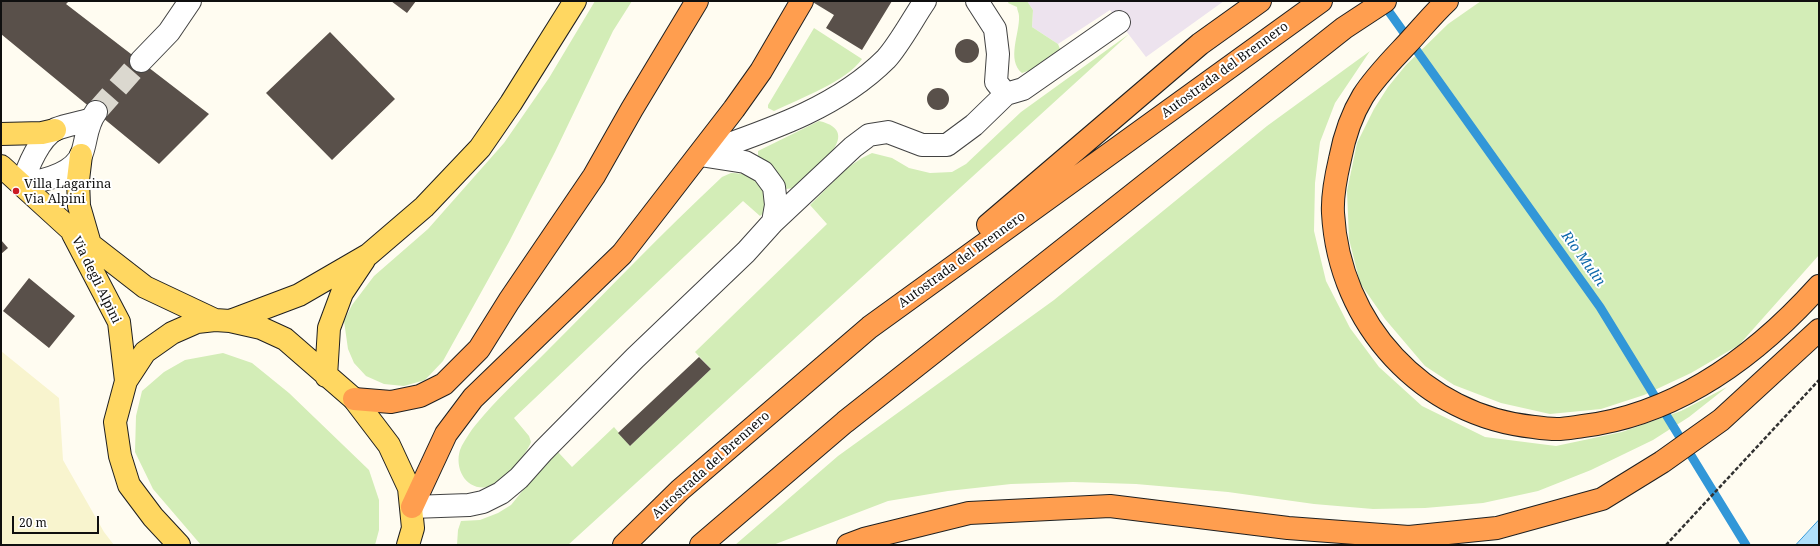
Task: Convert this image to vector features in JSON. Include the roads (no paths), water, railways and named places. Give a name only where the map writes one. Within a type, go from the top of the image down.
[{"type":"highway","points":[[354,399],[391,402],[420,396],[444,384],[479,349],[594,176],[697,1]]},
{"type":"highway","points":[[412,507],[446,434],[473,398],[622,254],[700,155],[761,71],[802,1]]},
{"type":"highway","points":[[870,327],[1200,44],[1260,1]]},
{"type":"highway","name":"Autostrada del Brennero","points":[[624,545],[680,490],[870,327],[1321,1]]},
{"type":"highway","points":[[701,545],[845,422],[1344,28],[1386,1]]},
{"type":"highway","points":[[1445,3],[1381,72],[1363,97],[1351,123],[1342,149],[1336,174],[1332,211],[1336,246],[1344,278],[1360,312],[1388,351],[1423,385],[1454,405],[1483,417],[1511,425],[1556,429],[1596,424],[1639,415],[1700,387],[1756,349],[1794,314],[1819,286]]},
{"type":"highway","points":[[848,545],[864,539],[969,513],[1110,506],[1288,528],[1409,536],[1497,528],[1602,499],[1662,462],[1721,420],[1819,330]]},
{"type":"main road","points":[[222,321],[299,295],[368,255],[424,207],[480,148],[511,103],[574,1]]},
{"type":"main road","points":[[1,134],[55,130]]},
{"type":"main road","points":[[81,155],[78,180],[79,206],[90,244]]},
{"type":"main road","name":"Via degli Alpini","points":[[1,166],[23,184],[69,228],[144,287],[222,321]]},
{"type":"main road","name":"Via degli Alpini","points":[[69,228],[119,322],[126,382]]},
{"type":"main road","points":[[326,376],[329,328],[342,293],[368,255]]},
{"type":"main road","name":"Via degli Alpini","points":[[179,545],[153,517],[129,485],[120,456],[115,422],[126,382],[145,352],[166,337],[197,322],[222,321],[260,328],[285,339],[354,399],[389,445],[409,488],[414,528],[408,545]]},
{"type":"street","points":[[141,60],[169,32],[190,1]]},
{"type":"street","points":[[700,155],[768,130],[830,101],[856,85],[887,58],[925,1]]},
{"type":"street","points":[[977,1],[995,29],[998,54],[996,82],[1006,94]]},
{"type":"street","points":[[412,507],[469,505],[483,502],[501,493],[519,478],[635,358],[746,252],[773,222],[853,147],[869,135],[888,132],[922,144],[947,145],[974,125],[1006,94],[1023,89],[1119,22]]},
{"type":"street","points":[[92,116],[81,155],[72,166],[59,175],[44,181],[23,184],[26,170],[36,152],[45,139],[55,130],[92,116]]},
{"type":"street","points":[[700,155],[744,162],[763,172],[774,187],[776,205],[773,222]]},
{"type":"water","points":[[1819,520],[1819,545],[1796,545]]},
{"type":"waterway","name":"Rio Mulin","points":[[1382,2],[1600,307],[1746,545]]},
{"type":"tunnel","points":[[96,112],[141,61]]},
{"type":"place","name":"Villa Lagarina Via Alpini","points":[[16,191]]}]
